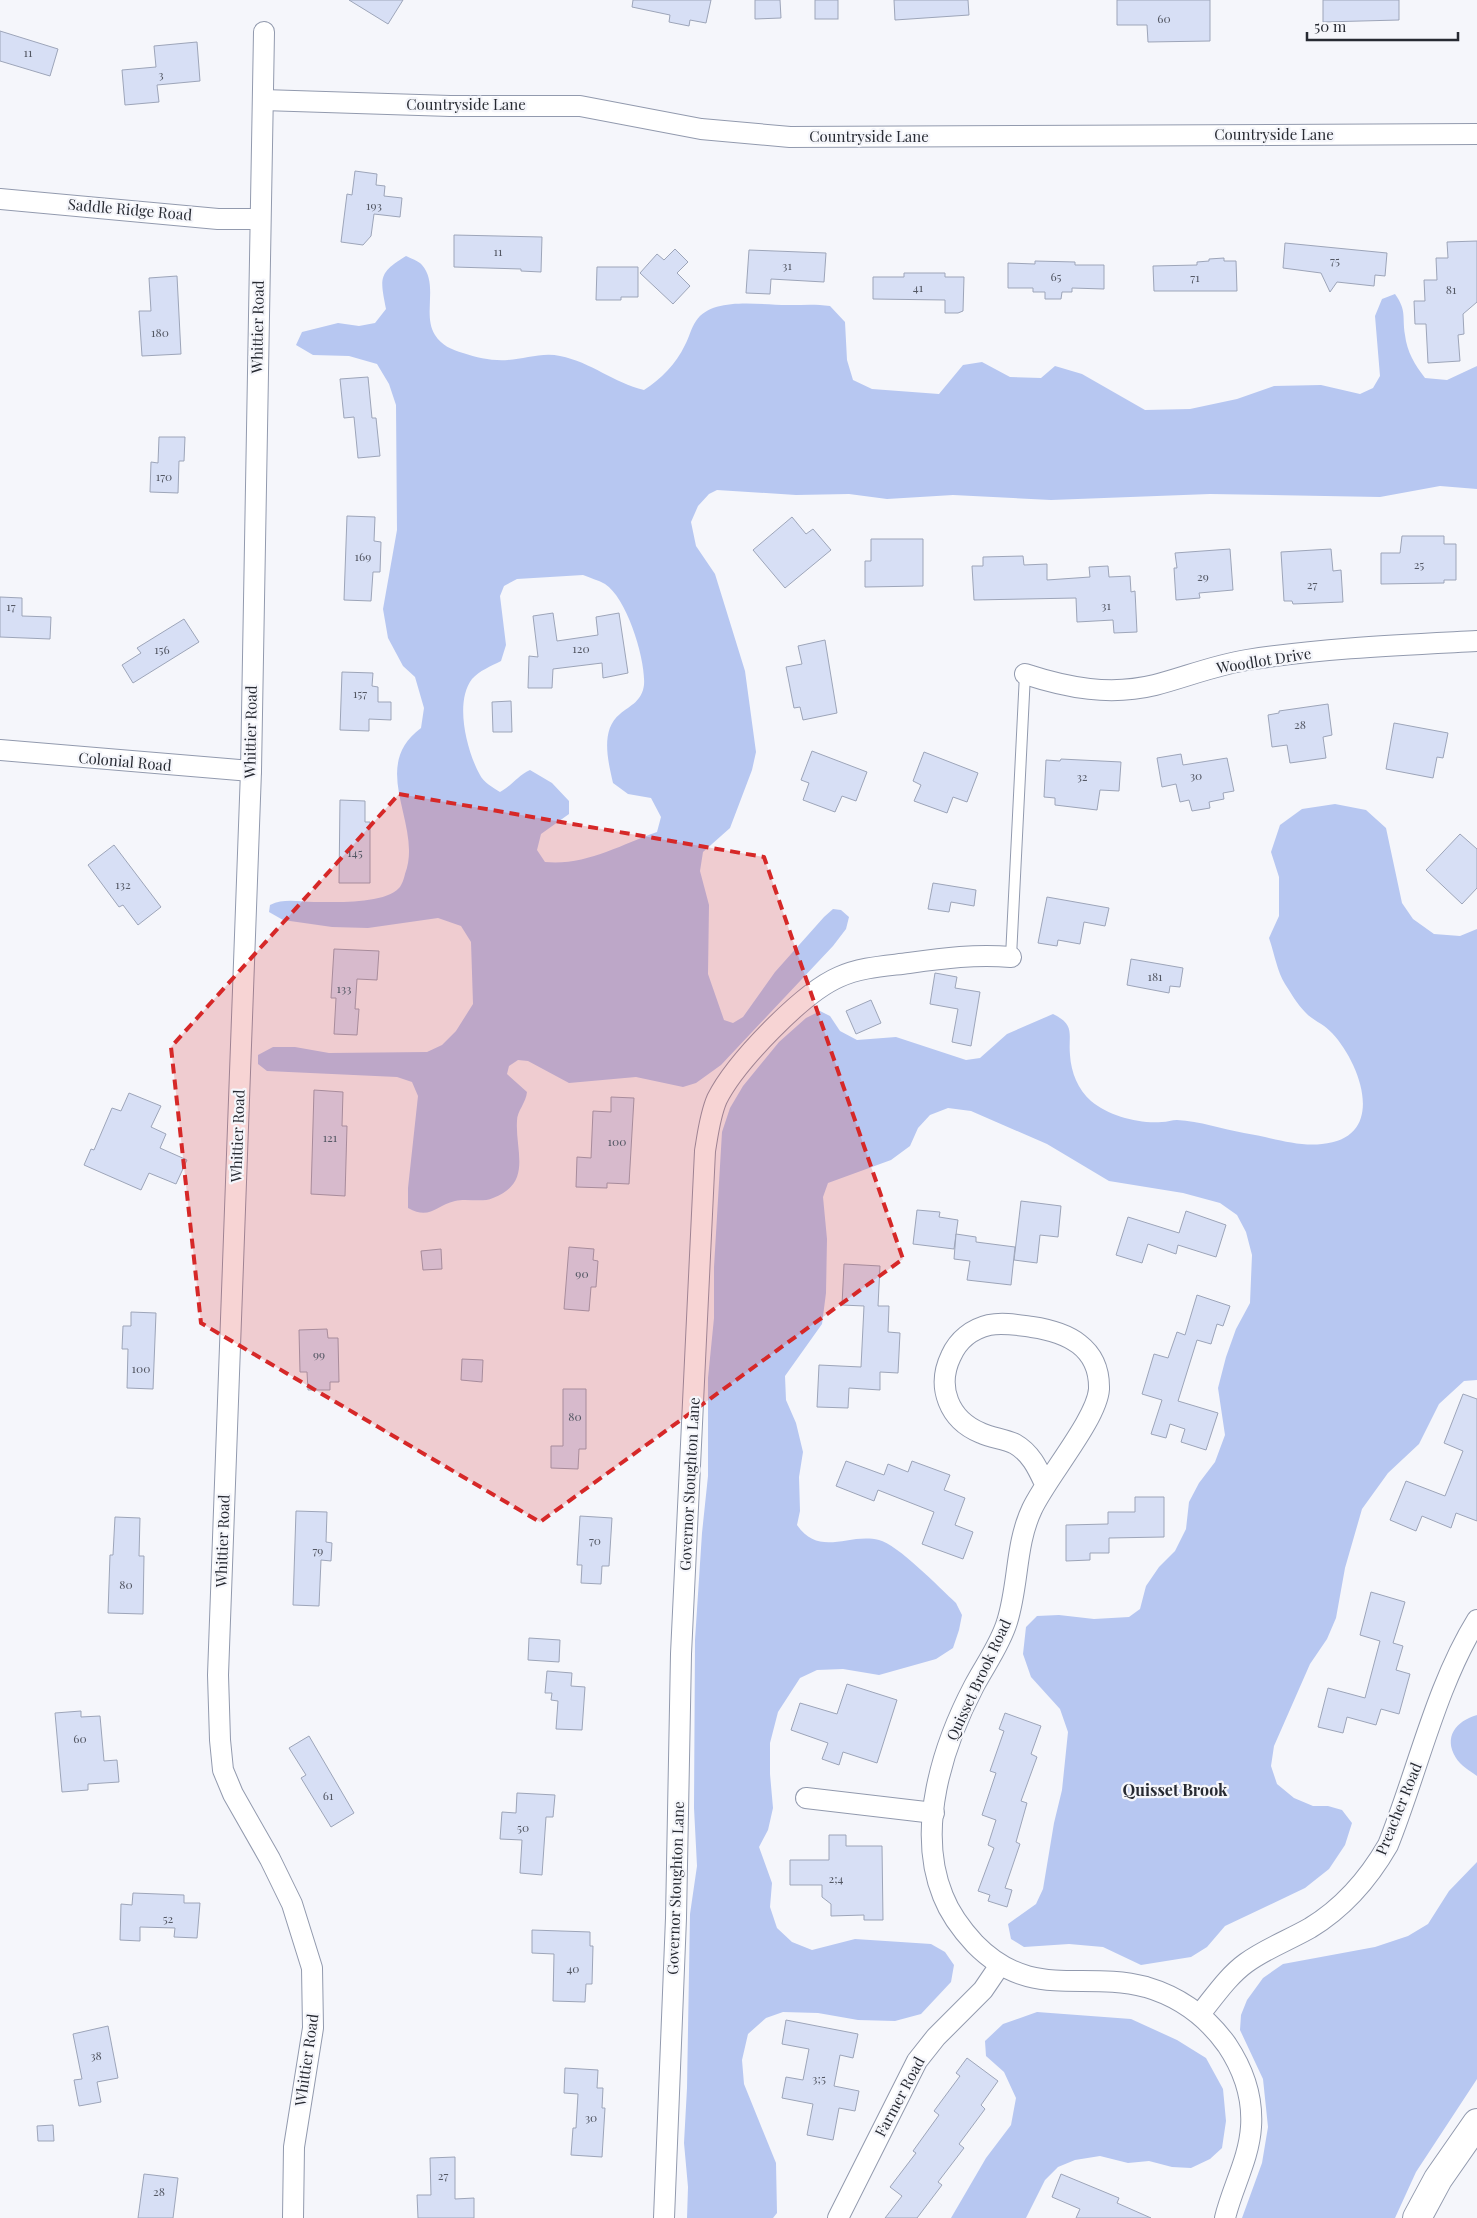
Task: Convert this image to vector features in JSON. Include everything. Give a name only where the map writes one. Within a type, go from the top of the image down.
[{"type":"main road","points":[[1417,2218],[1438,2179],[1477,2122]]},
{"type":"street","name":"Whittier Road","points":[[264,32],[259,219],[251,771],[219,1646],[220,1740],[223,1770],[227,1782],[286,1891],[300,1926],[312,1968],[314,2028],[294,2147],[293,2218]]},
{"type":"street","name":"Countryside Lane","points":[[263,100],[434,106],[580,106],[701,129],[790,137],[1477,134]]},
{"type":"street","name":"Saddle Ridge Road","points":[[0,199],[218,219],[259,219]]},
{"type":"street","name":"Woodlot Drive","points":[[1025,674],[1056,684],[1115,691],[1153,685],[1246,660],[1363,648],[1477,641]]},
{"type":"street","name":"Colonial Road","points":[[0,750],[189,768],[251,771]]},
{"type":"street","name":"Governor Stoughton Lane","points":[[664,2218],[676,1918],[681,1654],[705,1151],[710,1122],[718,1099],[744,1061],[791,1013],[828,982],[852,972],[880,966],[971,955],[1011,957]]},
{"type":"street","name":"Quisset Brook Road","points":[[1045,1484],[1037,1465],[1023,1450],[1015,1444],[971,1428],[954,1414],[949,1406],[944,1386],[949,1361],[963,1339],[979,1328],[1000,1323],[1061,1332],[1079,1343],[1092,1359],[1098,1380],[1097,1399],[1088,1419],[1045,1484],[1030,1512],[1021,1538],[1006,1625],[970,1695],[951,1739],[940,1774],[934,1813],[935,1870],[943,1897],[968,1936],[1000,1965],[1013,1972],[1042,1980],[1144,1987],[1174,1998],[1200,2014],[1221,2037],[1238,2063],[1250,2103],[1250,2141],[1225,2218]]},
{"type":"street","name":"Preacher Road","points":[[1200,2014],[1245,1964],[1323,1919],[1353,1893],[1372,1870],[1388,1845],[1450,1676],[1464,1643],[1477,1620]]},
{"type":"street","points":[[806,1798],[934,1813]]},
{"type":"street","name":"Farmer Road","points":[[838,2218],[917,2061],[936,2037],[983,1990],[1000,1965]]},
{"type":"lane","points":[[1011,957],[1025,674]]},
{"type":"highlighted area","points":[[399,794],[764,857],[903,1259],[540,1522],[201,1323],[171,1047]]},
{"type":"shaded area","points":[[406,256],[421,264],[427,273],[430,290],[431,327],[437,339],[451,349],[480,358],[502,360],[541,355],[560,356],[582,363],[623,383],[644,390],[673,365],[696,321],[704,313],[714,308],[740,304],[825,305],[830,306],[845,322],[847,360],[853,380],[872,389],[939,394],[963,365],[982,362],[1010,377],[1041,378],[1055,366],[1082,374],[1145,410],[1190,409],[1237,399],[1274,386],[1321,385],[1360,394],[1373,388],[1380,376],[1375,316],[1382,299],[1395,294],[1403,309],[1405,335],[1410,353],[1425,378],[1447,380],[1477,366],[1477,489],[1440,486],[1380,497],[1210,494],[1051,500],[953,495],[887,499],[849,494],[796,495],[717,490],[709,494],[698,506],[691,522],[696,546],[715,574],[745,671],[756,752],[752,770],[730,828],[703,852],[700,871],[709,905],[708,974],[724,1020],[733,1023],[743,1017],[775,972],[833,909],[841,910],[849,917],[846,929],[833,946],[721,1065],[696,1083],[683,1087],[636,1077],[569,1083],[528,1061],[518,1060],[509,1066],[507,1074],[527,1092],[517,1117],[519,1165],[518,1175],[513,1184],[505,1192],[493,1198],[455,1201],[432,1211],[422,1213],[408,1208],[408,1188],[418,1096],[412,1082],[397,1077],[267,1071],[258,1064],[258,1055],[273,1047],[295,1047],[329,1053],[427,1052],[442,1045],[456,1031],[473,1004],[471,942],[461,926],[438,918],[368,928],[332,927],[283,920],[269,912],[270,905],[281,902],[359,901],[383,897],[399,888],[405,874],[409,855],[408,836],[397,779],[398,761],[406,744],[421,728],[424,708],[415,677],[403,666],[388,638],[383,609],[397,530],[396,405],[389,384],[377,364],[349,356],[313,355],[296,345],[302,332],[338,323],[359,326],[375,323],[386,309],[382,283],[383,277],[390,267]],"holes":[[[583,575],[605,584],[621,602],[634,630],[644,674],[644,685],[641,695],[620,714],[610,728],[607,746],[613,783],[628,794],[651,798],[661,817],[657,832],[616,848],[574,861],[545,862],[537,850],[541,834],[569,814],[569,801],[552,783],[530,770],[500,792],[489,785],[480,775],[467,741],[464,727],[464,700],[472,679],[482,671],[501,661],[506,645],[500,596],[504,586],[517,579]]]},
{"type":"shaded area","points":[[1335,804],[1366,810],[1386,828],[1402,903],[1413,919],[1434,934],[1460,936],[1477,929],[1477,1380],[1464,1381],[1439,1404],[1419,1444],[1388,1473],[1362,1509],[1345,1568],[1336,1618],[1327,1639],[1310,1664],[1274,1746],[1271,1766],[1277,1784],[1294,1798],[1313,1806],[1328,1806],[1342,1810],[1352,1823],[1345,1845],[1329,1869],[1305,1888],[1225,1926],[1207,1947],[1191,1957],[1141,1965],[1103,1947],[1069,1944],[1024,1947],[1011,1939],[1008,1924],[1036,1904],[1043,1889],[1054,1823],[1062,1790],[1068,1732],[1060,1709],[1031,1677],[1023,1654],[1026,1627],[1037,1616],[1059,1615],[1094,1619],[1129,1617],[1140,1609],[1146,1586],[1159,1567],[1175,1551],[1186,1529],[1189,1502],[1199,1483],[1215,1462],[1225,1435],[1218,1388],[1236,1329],[1250,1303],[1252,1255],[1246,1232],[1237,1215],[1220,1203],[1183,1193],[1109,1181],[1047,1144],[971,1111],[948,1108],[930,1115],[918,1128],[910,1146],[891,1160],[828,1183],[823,1197],[827,1239],[826,1293],[822,1324],[785,1376],[786,1400],[796,1423],[803,1452],[799,1477],[800,1511],[797,1525],[806,1535],[815,1540],[825,1542],[868,1538],[887,1543],[918,1567],[956,1603],[962,1615],[959,1630],[953,1648],[936,1659],[879,1675],[843,1669],[817,1670],[800,1678],[778,1712],[770,1743],[773,1808],[768,1830],[759,1847],[772,1883],[770,1907],[777,1928],[792,1942],[812,1950],[855,1939],[931,1944],[945,1952],[954,1965],[951,1982],[921,2014],[895,2021],[858,2020],[818,2013],[783,2012],[766,2018],[748,2034],[742,2060],[744,2084],[776,2163],[777,2213],[773,2218],[687,2218],[688,2187],[684,2143],[687,2088],[690,1914],[697,1866],[694,1808],[695,1640],[708,1476],[708,1378],[714,1318],[714,1267],[722,1132],[730,1108],[743,1086],[779,1042],[806,1018],[820,1011],[830,1016],[840,1031],[857,1040],[896,1037],[966,1060],[980,1058],[1007,1034],[1053,1014],[1068,1026],[1071,1061],[1079,1086],[1086,1097],[1115,1115],[1144,1122],[1177,1120],[1194,1122],[1303,1144],[1322,1144],[1343,1139],[1355,1128],[1362,1114],[1363,1098],[1359,1080],[1343,1046],[1329,1030],[1302,1009],[1285,984],[1269,938],[1279,916],[1279,877],[1271,852],[1280,825],[1302,809]]},
{"type":"shaded area","points":[[1477,1715],[1477,1776],[1458,1761],[1452,1750],[1451,1737],[1463,1721]]},
{"type":"shaded area","points":[[1477,1862],[1477,2079],[1416,2172],[1395,2218],[1242,2218],[1262,2163],[1268,2127],[1263,2079],[1240,2030],[1241,2015],[1247,2000],[1263,1978],[1283,1964],[1375,1947],[1408,1936],[1428,1924],[1449,1891]]},
{"type":"shaded area","points":[[1037,2012],[1131,2019],[1177,2040],[1206,2058],[1223,2089],[1226,2121],[1222,2148],[1210,2159],[1191,2168],[1172,2167],[1149,2161],[1128,2163],[1100,2156],[1075,2160],[1058,2167],[1045,2180],[1026,2218],[951,2218],[986,2158],[1011,2125],[1016,2098],[1004,2072],[986,2056],[985,2041],[1003,2024]]},
{"type":"building","points":[[349,0],[403,0],[388,24]]},
{"type":"building","points":[[633,0],[711,0],[706,23],[690,20],[689,26],[669,22],[670,15],[632,7]]},
{"type":"building","points":[[755,0],[780,0],[781,18],[755,19]]},
{"type":"building","points":[[815,0],[838,0],[838,19],[815,19]]},
{"type":"building","points":[[894,0],[968,0],[969,15],[895,20]]},
{"type":"building","points":[[1117,0],[1210,0],[1210,41],[1148,42],[1147,25],[1117,25]]},
{"type":"building","points":[[1323,0],[1399,0],[1399,20],[1323,22]]},
{"type":"building","points":[[0,31],[58,49],[50,76],[0,61]]},
{"type":"building","points":[[197,42],[200,81],[157,85],[159,102],[125,105],[122,70],[156,67],[154,46]]},
{"type":"building","points":[[355,171],[377,174],[376,185],[385,186],[384,196],[402,198],[400,217],[374,214],[371,236],[363,245],[341,242],[347,194],[352,195]]},
{"type":"building","points":[[454,235],[542,237],[541,272],[521,271],[521,269],[454,267]]},
{"type":"building","points":[[1477,241],[1477,302],[1463,314],[1464,334],[1458,335],[1460,361],[1428,363],[1426,324],[1415,324],[1414,301],[1425,301],[1424,280],[1437,280],[1436,258],[1448,258],[1447,242]]},
{"type":"building","points":[[1285,243],[1387,253],[1385,276],[1375,275],[1374,286],[1337,282],[1330,292],[1321,273],[1283,268]]},
{"type":"building","points":[[675,249],[688,262],[677,273],[690,286],[673,304],[640,273],[657,254],[664,260]]},
{"type":"building","points":[[749,250],[826,253],[824,282],[771,279],[770,294],[746,293]]},
{"type":"building","points":[[1224,258],[1224,261],[1236,261],[1237,291],[1154,291],[1153,266],[1197,265],[1197,262]]},
{"type":"building","points":[[1035,261],[1075,262],[1075,265],[1104,265],[1104,289],[1072,288],[1072,292],[1062,292],[1061,299],[1045,299],[1045,292],[1033,292],[1033,288],[1008,288],[1008,263],[1035,264]]},
{"type":"building","points":[[597,267],[638,267],[638,297],[621,297],[621,300],[596,300]]},
{"type":"building","points":[[904,273],[945,273],[945,277],[964,277],[963,311],[945,313],[945,300],[873,299],[873,277],[904,277]]},
{"type":"building","points":[[177,276],[181,354],[142,356],[139,311],[151,311],[149,278]]},
{"type":"building","points":[[368,377],[372,418],[376,418],[380,456],[358,458],[354,417],[344,418],[340,379]]},
{"type":"building","points":[[159,437],[185,437],[184,461],[179,461],[178,493],[150,492],[151,462],[158,463]]},
{"type":"building","points":[[347,516],[375,517],[374,541],[381,542],[380,572],[373,572],[371,601],[344,600]]},
{"type":"building","points":[[792,517],[806,534],[813,529],[831,550],[785,588],[753,550]]},
{"type":"building","points":[[1402,536],[1444,536],[1444,544],[1456,544],[1456,580],[1444,580],[1444,583],[1381,584],[1381,553],[1400,553]]},
{"type":"building","points":[[871,539],[923,539],[923,586],[865,587],[865,561],[871,561]]},
{"type":"building","points":[[1230,549],[1233,590],[1199,593],[1200,598],[1176,600],[1174,568],[1177,568],[1175,553]]},
{"type":"building","points":[[1331,549],[1333,571],[1341,570],[1343,602],[1293,604],[1292,601],[1284,601],[1281,552]]},
{"type":"building","points":[[1023,556],[1024,565],[1047,564],[1047,580],[1090,577],[1089,567],[1108,566],[1109,577],[1130,576],[1131,592],[1135,591],[1137,632],[1114,633],[1113,620],[1077,622],[1076,598],[974,600],[972,566],[983,566],[983,557]]},
{"type":"building","points":[[0,597],[22,598],[22,616],[51,617],[50,639],[0,637]]},
{"type":"building","points":[[553,613],[557,641],[598,635],[596,617],[619,613],[628,673],[603,678],[602,663],[553,669],[552,688],[528,688],[529,656],[538,657],[533,616]]},
{"type":"building","points":[[184,619],[199,642],[133,683],[122,665],[141,653],[137,648]]},
{"type":"building","points":[[825,640],[837,713],[803,720],[800,707],[794,708],[786,667],[802,664],[798,646]]},
{"type":"building","points":[[342,672],[373,673],[372,686],[378,687],[378,702],[391,702],[391,720],[369,719],[369,731],[340,730]]},
{"type":"building","points":[[511,701],[512,732],[493,732],[492,702]]},
{"type":"building","points":[[1328,704],[1332,735],[1323,737],[1326,758],[1290,763],[1287,745],[1272,747],[1268,715],[1279,713],[1279,711]]},
{"type":"building","points":[[1394,723],[1448,733],[1443,758],[1437,757],[1433,778],[1386,769]]},
{"type":"building","points":[[812,751],[867,772],[856,801],[842,796],[835,812],[803,800],[809,783],[801,780]]},
{"type":"building","points":[[924,752],[978,773],[967,802],[953,797],[947,813],[914,801],[921,785],[913,781]]},
{"type":"building","points":[[1181,754],[1183,765],[1227,758],[1234,791],[1223,793],[1224,799],[1209,802],[1210,808],[1192,811],[1189,800],[1180,802],[1176,784],[1162,787],[1157,758]]},
{"type":"building","points":[[1061,759],[1121,762],[1119,791],[1100,790],[1097,810],[1055,805],[1055,798],[1044,797],[1046,760],[1060,761]]},
{"type":"building","points":[[340,800],[365,801],[365,822],[370,822],[370,883],[339,883]]},
{"type":"building","points":[[1460,834],[1477,849],[1477,888],[1462,904],[1426,870]]},
{"type":"building","points":[[114,845],[161,907],[138,925],[123,905],[119,907],[88,865]]},
{"type":"building","points":[[933,883],[976,890],[974,906],[951,902],[949,912],[928,909]]},
{"type":"building","points":[[1047,897],[1109,908],[1105,926],[1084,922],[1080,944],[1058,940],[1057,946],[1038,943]]},
{"type":"building","points":[[334,949],[379,951],[377,980],[357,979],[355,1009],[359,1009],[357,1035],[334,1034],[336,998],[331,998]]},
{"type":"building","points":[[1131,959],[1183,968],[1180,987],[1170,986],[1169,993],[1127,985]]},
{"type":"building","points":[[935,973],[957,977],[955,988],[980,992],[971,1046],[952,1042],[958,1009],[930,1004]]},
{"type":"building","points":[[871,1000],[881,1023],[856,1034],[846,1011]]},
{"type":"building","points":[[314,1090],[343,1092],[342,1126],[347,1126],[345,1196],[311,1194]]},
{"type":"building","points":[[129,1093],[161,1106],[151,1127],[166,1134],[160,1148],[187,1160],[176,1184],[149,1173],[141,1190],[84,1165],[91,1149],[94,1150],[112,1108],[121,1111]]},
{"type":"building","points":[[611,1097],[634,1098],[629,1184],[607,1183],[607,1188],[576,1187],[577,1157],[591,1158],[593,1111],[611,1112]]},
{"type":"building","points":[[1021,1201],[1061,1206],[1058,1237],[1040,1235],[1037,1263],[1014,1260]]},
{"type":"building","points":[[917,1210],[940,1212],[939,1217],[958,1220],[954,1249],[913,1244]]},
{"type":"building","points":[[1186,1211],[1226,1225],[1216,1257],[1178,1245],[1176,1254],[1148,1244],[1142,1263],[1116,1255],[1128,1217],[1179,1233]]},
{"type":"building","points":[[956,1234],[976,1237],[976,1242],[1015,1247],[1011,1285],[967,1280],[970,1261],[954,1259]]},
{"type":"building","points":[[569,1247],[594,1249],[593,1260],[598,1261],[596,1287],[591,1287],[589,1311],[564,1309]]},
{"type":"building","points":[[441,1249],[442,1269],[423,1270],[421,1251]]},
{"type":"building","points":[[844,1264],[880,1266],[878,1306],[889,1306],[888,1332],[900,1333],[898,1373],[880,1372],[880,1390],[849,1388],[848,1408],[817,1407],[819,1365],[861,1367],[864,1306],[842,1305]]},
{"type":"building","points":[[1197,1295],[1230,1306],[1223,1326],[1217,1324],[1211,1344],[1197,1340],[1178,1401],[1218,1413],[1206,1450],[1181,1442],[1185,1429],[1170,1424],[1166,1438],[1151,1434],[1162,1400],[1142,1394],[1154,1354],[1168,1358],[1177,1332],[1185,1335]]},
{"type":"building","points":[[131,1312],[156,1313],[153,1389],[127,1388],[128,1349],[122,1349],[123,1326],[131,1326]]},
{"type":"building","points":[[327,1329],[328,1338],[338,1338],[339,1382],[330,1382],[330,1390],[308,1390],[307,1372],[300,1372],[299,1330]]},
{"type":"building","points":[[462,1359],[483,1360],[482,1382],[461,1380]]},
{"type":"building","points":[[563,1389],[586,1389],[586,1449],[579,1449],[578,1469],[551,1468],[551,1446],[563,1446]]},
{"type":"building","points":[[1463,1394],[1477,1399],[1477,1521],[1456,1513],[1451,1528],[1422,1516],[1416,1531],[1390,1520],[1406,1481],[1445,1496],[1463,1451],[1444,1443]]},
{"type":"building","points":[[846,1461],[884,1475],[888,1464],[908,1472],[912,1461],[950,1475],[944,1490],[965,1498],[955,1525],[973,1532],[963,1559],[922,1544],[934,1512],[878,1490],[874,1501],[836,1486]]},
{"type":"building","points":[[1135,1497],[1164,1497],[1164,1537],[1109,1538],[1109,1553],[1090,1553],[1090,1560],[1066,1561],[1066,1525],[1108,1524],[1108,1512],[1135,1512]]},
{"type":"building","points":[[296,1511],[327,1512],[326,1542],[332,1543],[331,1561],[321,1560],[319,1606],[293,1605]]},
{"type":"building","points":[[580,1516],[612,1518],[609,1566],[602,1566],[601,1584],[581,1583],[582,1565],[577,1565]]},
{"type":"building","points":[[115,1517],[140,1518],[139,1556],[144,1556],[143,1614],[108,1613],[110,1555],[113,1555]]},
{"type":"building","points":[[1371,1592],[1405,1602],[1393,1643],[1403,1646],[1396,1670],[1410,1674],[1399,1714],[1381,1709],[1376,1725],[1347,1717],[1343,1733],[1318,1727],[1328,1688],[1365,1698],[1380,1641],[1360,1635]]},
{"type":"building","points":[[529,1638],[560,1640],[559,1662],[528,1660]]},
{"type":"building","points":[[547,1671],[572,1673],[571,1686],[585,1687],[582,1730],[556,1729],[558,1701],[551,1700],[552,1693],[545,1693]]},
{"type":"building","points":[[847,1684],[897,1700],[877,1763],[843,1752],[839,1765],[822,1759],[828,1743],[791,1730],[800,1703],[837,1714]]},
{"type":"building","points":[[81,1711],[81,1717],[100,1716],[104,1761],[117,1760],[119,1782],[88,1784],[88,1790],[62,1792],[55,1713]]},
{"type":"building","points":[[1005,1713],[1041,1726],[1031,1754],[1037,1757],[1021,1801],[1027,1803],[1016,1842],[1020,1844],[1005,1888],[1012,1890],[1007,1907],[988,1901],[990,1895],[978,1891],[994,1848],[988,1845],[996,1820],[982,1815],[996,1773],[990,1771],[1004,1731],[999,1729]]},
{"type":"building","points":[[309,1736],[354,1813],[331,1827],[301,1778],[306,1775],[289,1748]]},
{"type":"building","points":[[517,1793],[555,1795],[553,1817],[546,1817],[542,1875],[520,1873],[522,1840],[500,1839],[502,1812],[516,1813]]},
{"type":"building","points":[[829,1835],[846,1835],[846,1846],[882,1846],[883,1920],[864,1920],[864,1915],[831,1916],[831,1904],[822,1897],[822,1885],[790,1885],[790,1860],[829,1860]]},
{"type":"building","points":[[133,1893],[184,1895],[184,1903],[200,1903],[197,1938],[174,1937],[175,1928],[140,1927],[140,1941],[120,1940],[121,1904],[132,1905]]},
{"type":"building","points":[[532,1930],[590,1932],[590,1946],[593,1946],[592,1984],[586,1984],[585,2002],[553,2001],[554,1954],[532,1953]]},
{"type":"building","points":[[786,2020],[858,2034],[853,2058],[840,2055],[834,2086],[859,2091],[855,2111],[839,2108],[833,2140],[807,2135],[813,2104],[782,2098],[786,2077],[803,2080],[809,2049],[782,2044]]},
{"type":"building","points":[[108,2026],[118,2078],[97,2082],[101,2102],[79,2106],[74,2080],[82,2079],[73,2034]]},
{"type":"building","points":[[967,2058],[998,2081],[981,2105],[985,2109],[959,2144],[964,2148],[938,2182],[942,2185],[917,2218],[885,2218],[902,2196],[890,2187],[916,2153],[913,2151],[939,2115],[934,2111],[960,2076],[956,2073]]},
{"type":"building","points":[[565,2068],[598,2070],[597,2088],[603,2088],[602,2108],[605,2108],[602,2157],[571,2155],[573,2128],[576,2128],[578,2094],[564,2093]]},
{"type":"building","points":[[53,2125],[54,2141],[38,2141],[37,2126]]},
{"type":"building","points":[[455,2157],[455,2199],[474,2198],[474,2218],[418,2218],[417,2195],[431,2195],[430,2158]]},
{"type":"building","points":[[144,2174],[178,2178],[173,2218],[138,2218]]},
{"type":"building","points":[[1061,2174],[1119,2198],[1117,2203],[1151,2218],[1076,2218],[1080,2209],[1052,2197]]},
{"type":"district","name":"Quisset Brook","points":[[1175,1790]]}]
